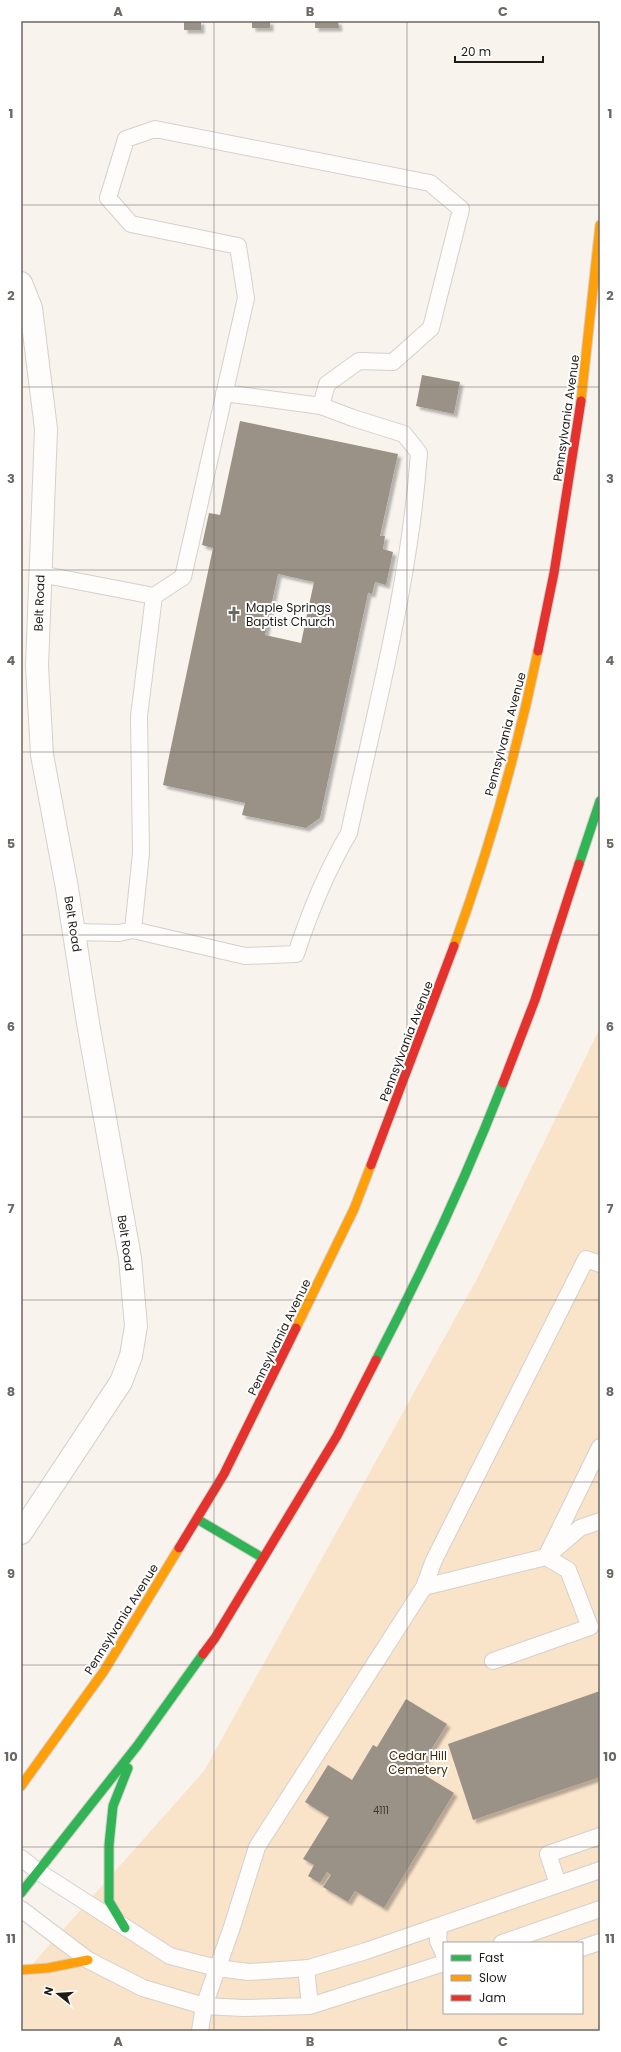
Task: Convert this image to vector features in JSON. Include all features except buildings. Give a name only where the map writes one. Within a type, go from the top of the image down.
[{"type":"highway","name":"Pennsylvania Avenue","points":[[21,1786],[104,1671],[232,1460],[354,1209],[417,1048],[473,895],[525,714],[554,573],[580,411],[600,226]]},
{"type":"highway","points":[[21,1893],[137,1746],[215,1638],[337,1436],[420,1276],[482,1136],[535,1000],[600,801]]},
{"type":"highway","points":[[197,1519],[263,1558]]},
{"type":"highway","points":[[125,1928],[109,1901],[110,1845],[113,1806],[137,1746]]},
{"type":"highway","points":[[21,1970],[48,1968],[88,1960]]},
{"type":"street","name":"Belt Road","points":[[21,283],[31,308],[46,429],[37,680],[42,755],[130,1258],[136,1326],[131,1356],[122,1382],[21,1533]]},
{"type":"lane","points":[[40,574],[154,596],[183,576],[246,298],[238,246],[131,224],[108,198],[126,139],[155,129],[430,183],[461,209],[431,328],[393,362],[358,361],[327,384],[321,406]]},
{"type":"lane","points":[[74,932],[119,933],[133,930],[245,956],[296,954],[313,903],[331,864],[349,833],[400,592],[416,500],[419,453],[404,434],[321,406],[224,393]]},
{"type":"lane","points":[[133,930],[141,853],[139,716],[154,596]]},
{"type":"lane","points":[[200,2031],[204,2006],[257,1847],[424,1587],[434,1560],[586,1259],[600,1264]]},
{"type":"lane","points":[[546,1557],[600,1447]]},
{"type":"lane","points":[[424,1587],[546,1557],[580,1528],[600,1521]]},
{"type":"lane","points":[[493,1661],[590,1626],[568,1570],[546,1557]]},
{"type":"lane","points":[[558,1884],[548,1854],[600,1836]]},
{"type":"lane","points":[[21,1858],[39,1872],[170,1956],[217,1968],[249,1972],[306,1968],[366,1951],[600,1870]]},
{"type":"lane","points":[[21,1908],[88,1960],[143,1988],[204,2006],[244,2008],[310,2006],[443,1963]]},
{"type":"lane","points":[[505,1942],[600,1909]]},
{"type":"lane","points":[[439,1926],[438,1941],[443,1952]]},
{"type":"lane","points":[[583,1948],[600,1942]]},
{"type":"lane","points":[[306,1968],[310,2006]]},
{"type":"green space","name":"Cedar Hill Cemetery","points":[[600,1028],[600,2031],[21,2031],[21,1977],[204,1771],[477,1279]]},
{"type":"traffic: fast","points":[[579,864],[600,801]]},
{"type":"traffic: fast","points":[[376,1360],[443,1223],[474,1154],[503,1083]]},
{"type":"traffic: fast","points":[[197,1519],[263,1558]]},
{"type":"traffic: fast","points":[[21,1893],[137,1746],[203,1654]]},
{"type":"traffic: fast","points":[[125,1928],[109,1901],[109,1845],[113,1806],[128,1768]]},
{"type":"traffic: slow","points":[[581,401],[600,225]]},
{"type":"traffic: slow","points":[[454,946],[479,873],[501,800],[521,726],[538,651]]},
{"type":"traffic: slow","points":[[296,1328],[354,1209],[371,1165]]},
{"type":"traffic: slow","points":[[21,1786],[104,1671],[179,1548]]},
{"type":"traffic: slow","points":[[21,1970],[48,1968],[88,1960]]},
{"type":"traffic: jam","points":[[538,651],[554,573],[581,401]]},
{"type":"traffic: jam","points":[[503,1083],[535,1000],[579,864]]},
{"type":"traffic: jam","points":[[371,1165],[454,946]]},
{"type":"traffic: jam","points":[[179,1548],[224,1474],[296,1328]]},
{"type":"traffic: jam","points":[[203,1654],[215,1638],[337,1436],[376,1360]]},
{"type":"place","name":"Maple Springs Baptist Church","points":[[234,614]]}]
